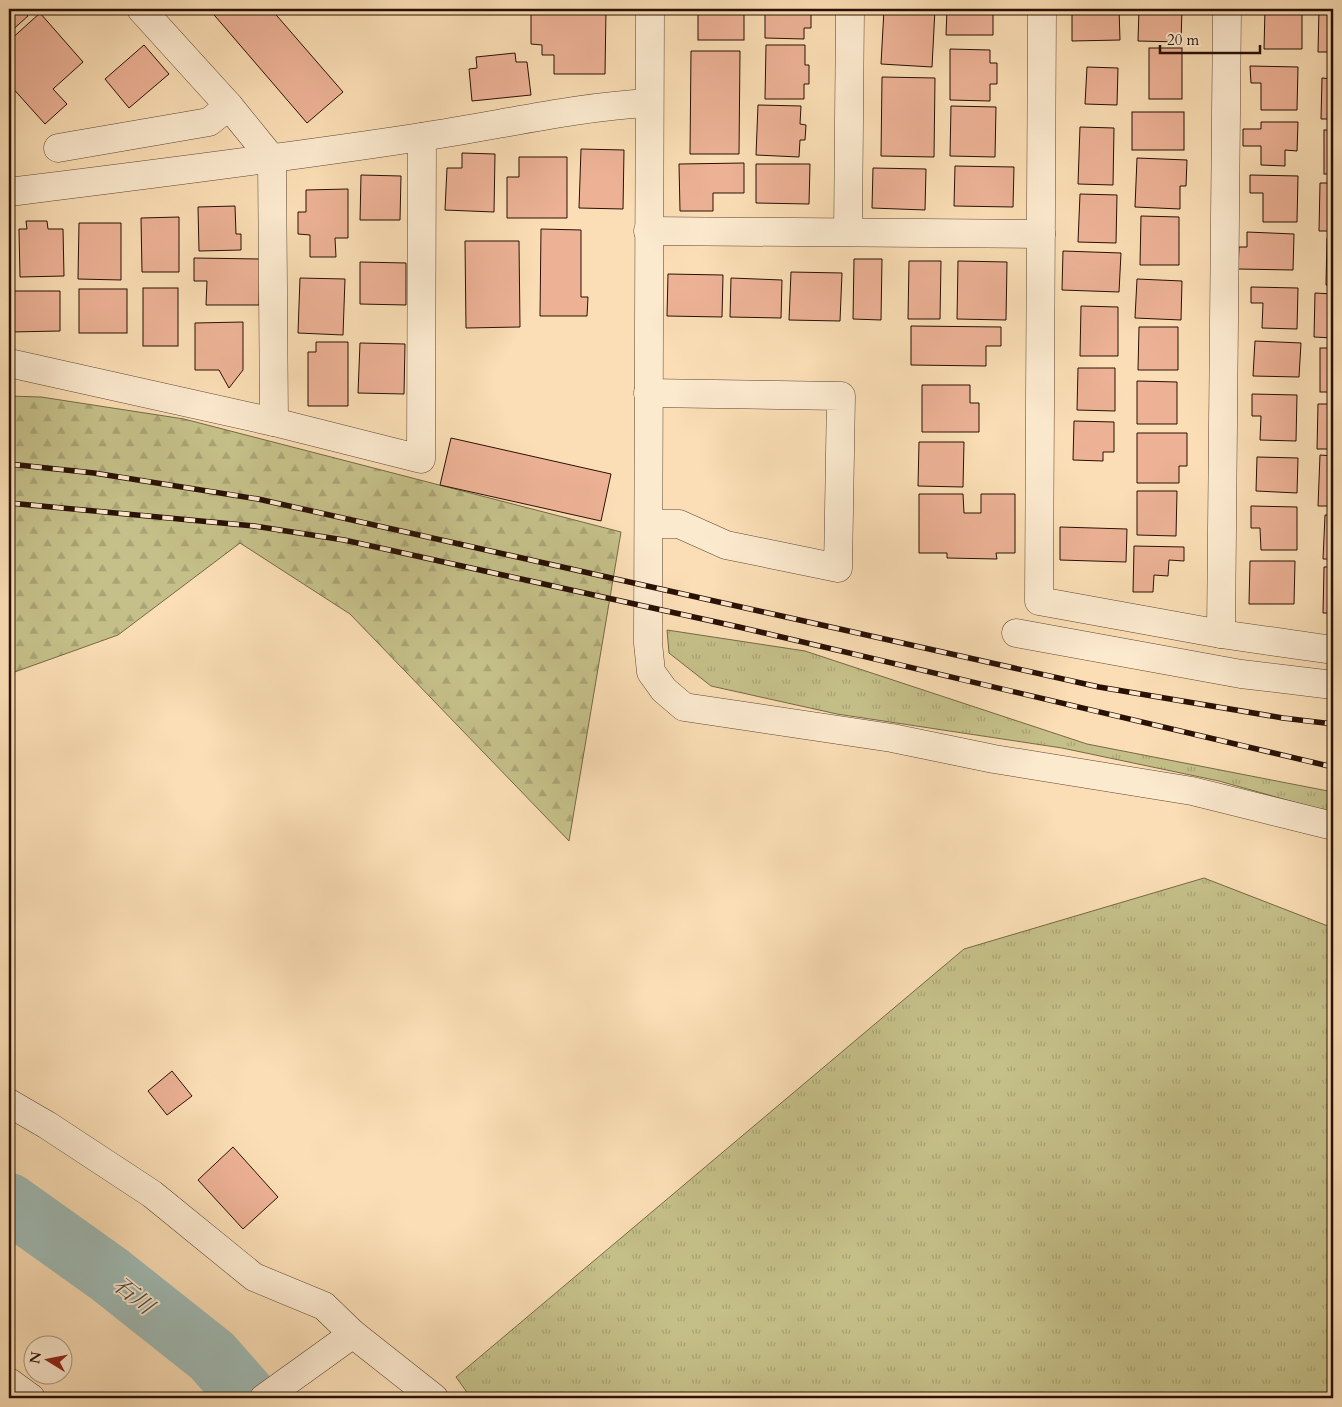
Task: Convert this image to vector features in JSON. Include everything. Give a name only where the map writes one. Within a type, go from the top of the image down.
[{"type":"street","points":[[141,9],[229,106],[272,159],[274,422]]},
{"type":"street","points":[[650,9],[648,643],[651,672],[664,690],[684,707],[892,738],[994,759],[1192,791],[1333,826]]},
{"type":"street","points":[[848,232],[850,9]]},
{"type":"street","points":[[1042,9],[1039,601],[1222,634],[1333,650]]},
{"type":"street","points":[[1222,634],[1227,9]]},
{"type":"street","points":[[9,192],[272,159],[422,137],[580,110],[649,103]]},
{"type":"street","points":[[58,148],[209,122],[229,106]]},
{"type":"street","points":[[9,363],[274,422],[421,459],[422,137]]},
{"type":"street","points":[[648,231],[1041,234]]},
{"type":"street","points":[[648,393],[841,396],[838,568],[726,545],[680,524],[648,524]]},
{"type":"street","points":[[1016,633],[1242,674],[1333,685]]},
{"type":"street","points":[[9,1103],[47,1125],[152,1194],[254,1277],[324,1306],[353,1334],[434,1398]]},
{"type":"street","points":[[264,1398],[353,1334]]},
{"type":"street","points":[[9,1382],[31,1398]]},
{"type":"green space","points":[[9,396],[41,397],[184,419],[621,532],[569,841],[350,614],[240,543],[118,635],[9,674]]},
{"type":"green space","points":[[667,630],[805,651],[1087,744],[1333,792],[1333,813],[1219,781],[1062,748],[837,714],[711,686],[669,653]]},
{"type":"green space","points":[[1204,878],[1333,928],[1333,1398],[471,1398],[456,1377],[964,949]]},
{"type":"building","points":[[9,9],[21,9],[28,16],[9,33]]},
{"type":"building","points":[[209,9],[271,9],[343,92],[307,123]]},
{"type":"building","points":[[531,9],[606,9],[605,74],[554,74],[554,55],[542,55],[542,45],[531,44]]},
{"type":"building","points":[[698,9],[744,9],[744,40],[698,40]]},
{"type":"building","points":[[765,9],[811,9],[811,28],[804,28],[804,39],[765,38]]},
{"type":"building","points":[[884,9],[935,9],[932,67],[881,64]]},
{"type":"building","points":[[947,9],[993,9],[993,35],[946,35]]},
{"type":"building","points":[[1072,9],[1119,9],[1120,40],[1072,41]]},
{"type":"building","points":[[1139,9],[1182,9],[1181,42],[1138,41]]},
{"type":"building","points":[[1265,9],[1302,9],[1302,49],[1264,49]]},
{"type":"building","points":[[1319,9],[1333,9],[1333,52],[1318,52]]},
{"type":"building","points":[[40,13],[83,62],[53,89],[67,104],[45,124],[9,84],[9,41]]},
{"type":"building","points":[[144,45],[169,74],[129,108],[105,79]]},
{"type":"building","points":[[766,45],[805,45],[805,65],[809,65],[809,84],[804,84],[804,99],[765,99]]},
{"type":"building","points":[[1149,48],[1182,48],[1182,99],[1149,99]]},
{"type":"building","points":[[950,49],[990,50],[990,63],[997,63],[997,84],[990,84],[990,101],[950,100]]},
{"type":"building","points":[[691,51],[740,51],[739,154],[690,154]]},
{"type":"building","points":[[515,53],[516,62],[527,62],[531,95],[472,101],[469,69],[477,68],[476,57]]},
{"type":"building","points":[[1250,66],[1298,67],[1297,110],[1261,110],[1261,83],[1251,83]]},
{"type":"building","points":[[1087,67],[1118,68],[1117,105],[1085,104]]},
{"type":"building","points":[[882,77],[935,78],[934,157],[881,156]]},
{"type":"building","points":[[1322,78],[1333,79],[1333,119],[1321,119]]},
{"type":"building","points":[[758,105],[801,106],[800,124],[806,125],[805,140],[800,140],[799,157],[756,155]]},
{"type":"building","points":[[951,106],[996,107],[995,157],[950,156]]},
{"type":"building","points":[[1132,112],[1184,112],[1184,150],[1132,150]]},
{"type":"building","points":[[1261,122],[1298,122],[1297,151],[1285,150],[1285,166],[1261,165],[1261,146],[1243,146],[1243,129],[1261,129]]},
{"type":"building","points":[[1080,127],[1114,128],[1113,185],[1078,184]]},
{"type":"building","points":[[1324,130],[1333,130],[1333,174],[1324,174]]},
{"type":"building","points":[[581,149],[624,150],[623,209],[579,208]]},
{"type":"building","points":[[462,153],[495,154],[494,212],[445,210],[447,168],[462,168]]},
{"type":"building","points":[[519,157],[567,157],[567,218],[507,218],[507,177],[519,177]]},
{"type":"building","points":[[1137,158],[1187,160],[1186,186],[1180,186],[1180,209],[1135,207]]},
{"type":"building","points":[[744,163],[744,193],[713,193],[713,211],[680,211],[679,164]]},
{"type":"building","points":[[756,164],[810,164],[809,204],[756,203]]},
{"type":"building","points":[[955,166],[1014,167],[1013,207],[954,206]]},
{"type":"building","points":[[873,168],[926,169],[925,210],[872,208]]},
{"type":"building","points":[[361,175],[401,176],[400,220],[360,220]]},
{"type":"building","points":[[1250,175],[1298,176],[1297,222],[1263,222],[1263,193],[1250,193]]},
{"type":"building","points":[[1320,183],[1333,183],[1333,231],[1319,231]]},
{"type":"building","points":[[348,189],[348,238],[335,238],[336,257],[310,257],[310,235],[298,234],[298,212],[306,212],[306,190]]},
{"type":"building","points":[[1080,194],[1117,195],[1116,243],[1078,242]]},
{"type":"building","points":[[235,206],[236,234],[241,234],[241,250],[199,251],[198,207]]},
{"type":"building","points":[[1141,216],[1179,217],[1179,265],[1140,265]]},
{"type":"building","points":[[179,217],[179,272],[142,272],[141,218]]},
{"type":"building","points":[[26,221],[47,221],[48,229],[63,229],[64,276],[20,277],[19,229],[27,229]]},
{"type":"building","points":[[79,223],[121,223],[121,280],[78,279]]},
{"type":"building","points":[[541,229],[581,230],[581,297],[588,297],[587,316],[540,316]]},
{"type":"building","points":[[1247,232],[1294,234],[1293,270],[1238,269],[1239,247],[1247,247]]},
{"type":"building","points":[[1327,238],[1333,238],[1333,285],[1326,285]]},
{"type":"building","points":[[465,241],[519,241],[520,327],[466,328]]},
{"type":"building","points":[[1063,251],[1121,253],[1119,292],[1062,290]]},
{"type":"building","points":[[194,258],[260,259],[259,305],[206,305],[207,281],[194,281]]},
{"type":"building","points":[[854,259],[882,259],[881,320],[853,319]]},
{"type":"building","points":[[909,261],[941,261],[940,319],[908,319]]},
{"type":"building","points":[[958,261],[1007,262],[1006,320],[957,319]]},
{"type":"building","points":[[360,262],[406,263],[406,305],[360,304]]},
{"type":"building","points":[[791,272],[842,273],[840,321],[789,320]]},
{"type":"building","points":[[668,274],[723,275],[722,317],[667,316]]},
{"type":"building","points":[[300,278],[345,279],[343,335],[298,333]]},
{"type":"building","points":[[731,278],[782,280],[781,318],[730,317]]},
{"type":"building","points":[[1137,279],[1182,281],[1181,320],[1135,318]]},
{"type":"building","points":[[1251,287],[1298,288],[1297,329],[1262,328],[1263,303],[1251,303]]},
{"type":"building","points":[[143,288],[178,288],[178,346],[143,346]]},
{"type":"building","points":[[79,289],[127,289],[127,333],[79,333]]},
{"type":"building","points":[[10,291],[60,291],[60,331],[10,332]]},
{"type":"building","points":[[1315,293],[1333,294],[1333,338],[1314,337]]},
{"type":"building","points":[[1081,306],[1118,307],[1118,356],[1080,356]]},
{"type":"building","points":[[243,322],[243,370],[229,388],[219,370],[195,370],[195,323]]},
{"type":"building","points":[[911,326],[1001,327],[1001,346],[986,346],[986,366],[911,365]]},
{"type":"building","points":[[1139,327],[1178,327],[1178,370],[1138,370]]},
{"type":"building","points":[[1255,341],[1301,343],[1299,377],[1253,376]]},
{"type":"building","points":[[316,342],[348,342],[348,406],[308,406],[308,352],[316,352]]},
{"type":"building","points":[[360,343],[405,344],[404,394],[358,393]]},
{"type":"building","points":[[1320,348],[1333,348],[1333,392],[1320,392]]},
{"type":"building","points":[[1078,368],[1115,368],[1115,411],[1077,410]]},
{"type":"building","points":[[1137,381],[1177,382],[1177,424],[1137,424]]},
{"type":"building","points":[[922,385],[970,385],[970,403],[979,403],[979,432],[922,432]]},
{"type":"building","points":[[1252,394],[1297,395],[1296,441],[1260,440],[1261,416],[1252,416]]},
{"type":"building","points":[[1318,404],[1333,404],[1333,449],[1317,449]]},
{"type":"building","points":[[1074,421],[1114,422],[1114,452],[1103,452],[1103,461],[1073,460]]},
{"type":"building","points":[[1137,433],[1187,433],[1187,466],[1179,466],[1179,483],[1137,483]]},
{"type":"building","points":[[451,438],[611,474],[601,521],[440,485]]},
{"type":"building","points":[[919,442],[964,442],[963,487],[918,486]]},
{"type":"building","points":[[1320,455],[1333,456],[1333,506],[1318,506]]},
{"type":"building","points":[[1257,457],[1298,458],[1297,493],[1256,491]]},
{"type":"building","points":[[1137,491],[1177,491],[1176,536],[1137,535]]},
{"type":"building","points":[[919,494],[963,494],[964,513],[981,513],[981,494],[1015,494],[1015,553],[996,553],[997,559],[947,558],[947,553],[919,553]]},
{"type":"building","points":[[1251,506],[1297,507],[1297,550],[1261,550],[1260,528],[1251,528]]},
{"type":"building","points":[[1325,515],[1333,515],[1333,559],[1323,559]]},
{"type":"building","points":[[1060,527],[1127,529],[1126,562],[1060,560]]},
{"type":"building","points":[[1134,546],[1184,547],[1184,561],[1169,560],[1168,576],[1154,575],[1153,592],[1133,592]]},
{"type":"building","points":[[1250,561],[1295,561],[1294,604],[1249,604]]},
{"type":"building","points":[[1324,567],[1333,567],[1333,613],[1323,613]]},
{"type":"building","points":[[172,1071],[192,1096],[167,1115],[148,1091]]},
{"type":"building","points":[[233,1147],[278,1197],[243,1229],[198,1180]]},
{"type":"waterway","name":"石川","points":[[9,1203],[110,1275],[212,1356],[249,1398]]},
{"type":"railway","points":[[9,464],[94,473],[258,499],[1099,687],[1283,718],[1333,724]]},
{"type":"railway","points":[[9,503],[254,526],[344,540],[739,627],[1333,767]]}]
